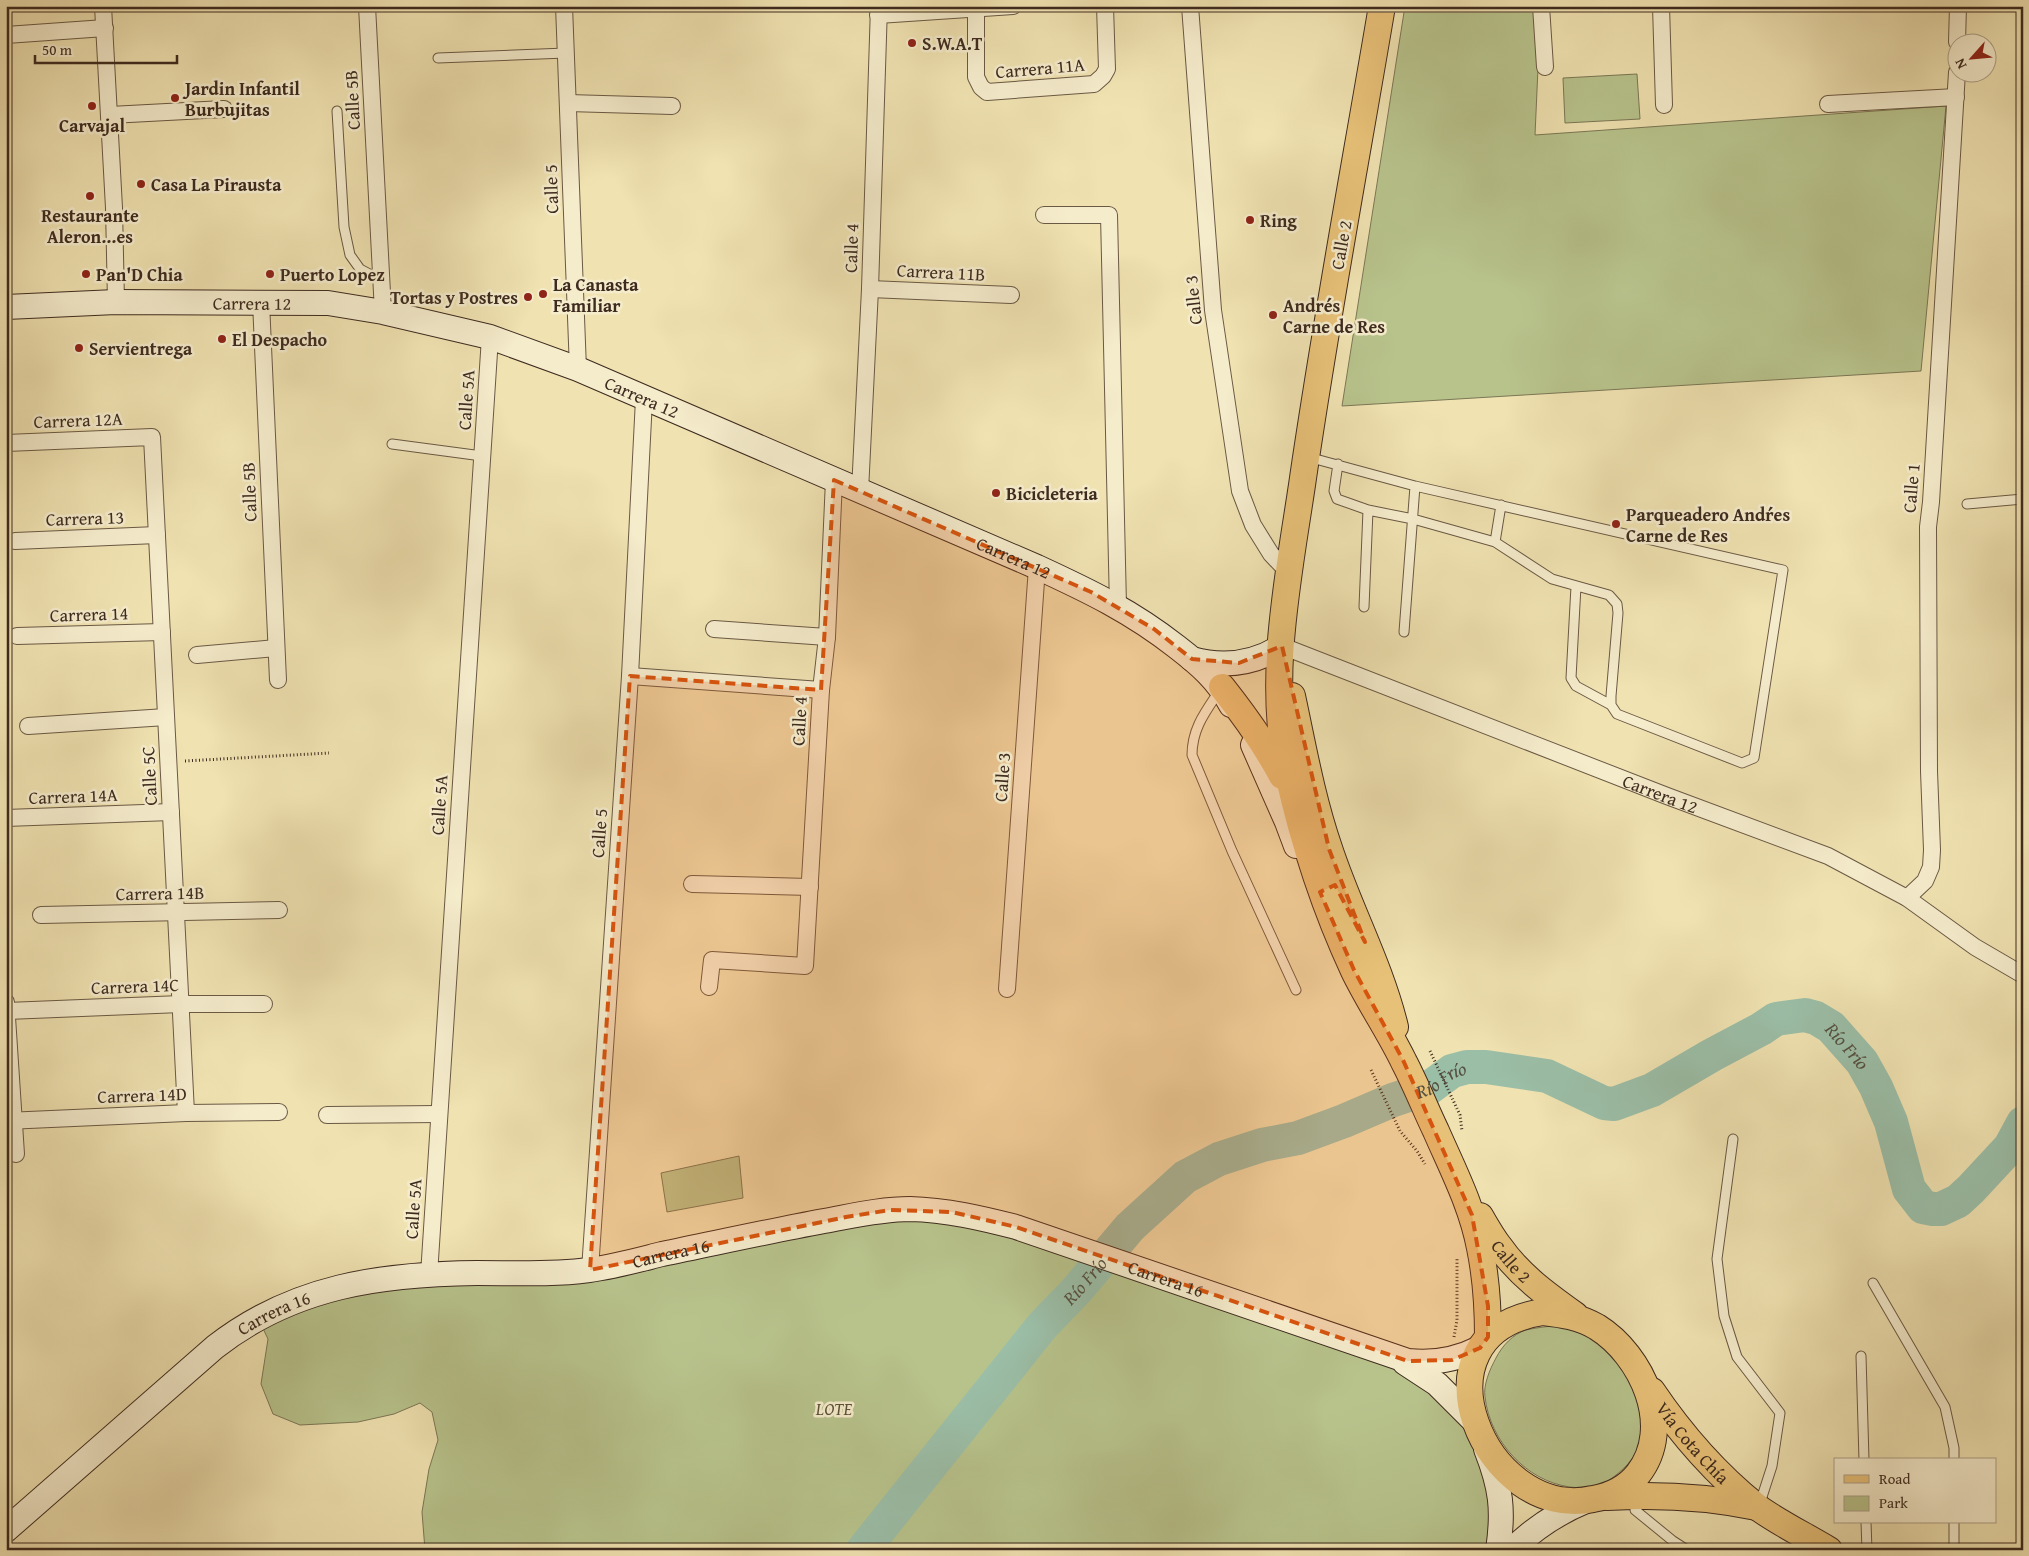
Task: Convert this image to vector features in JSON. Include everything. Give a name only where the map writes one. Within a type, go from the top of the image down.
[{"type":"main road","name":"Calle 2","points":[[1299,814],[1288,773],[1281,731],[1279,688],[1289,573],[1306,457],[1382,6]]},
{"type":"main road","points":[[1282,646],[1320,820],[1329,849],[1365,942]]},
{"type":"main road","points":[[1222,687],[1246,716],[1266,747],[1365,942],[1388,997],[1403,1060]]},
{"type":"main road","points":[[1299,814],[1332,920],[1354,970],[1403,1060]]},
{"type":"main road","name":"Calle 2","points":[[1403,1060],[1462,1186],[1499,1247],[1540,1290],[1579,1318]]},
{"type":"main road","name":"Calle 2","points":[[1462,1186],[1474,1223],[1484,1268],[1488,1306],[1484,1342]]},
{"type":"main road","points":[[1477,1428],[1469,1384],[1471,1372],[1484,1342],[1505,1323],[1532,1314],[1554,1313],[1579,1318],[1598,1328],[1615,1341],[1638,1369],[1650,1402],[1654,1419],[1654,1433],[1651,1450],[1638,1475],[1618,1491],[1595,1499]]},
{"type":"main road","name":"Vía Cota Chía","points":[[1638,1369],[1670,1417],[1692,1445],[1720,1473],[1758,1508],[1830,1550]]},
{"type":"main road","name":"Vía Cota Chía","points":[[1477,1428],[1502,1466],[1522,1483],[1535,1491],[1564,1501],[1646,1495],[1688,1496],[1729,1501],[1758,1508]]},
{"type":"street","points":[[103,6],[110,116],[116,302]]},
{"type":"street","name":"Calle 5B","points":[[367,6],[382,312]]},
{"type":"street","name":"Calle 5","points":[[564,6],[578,370]]},
{"type":"street","points":[[878,11],[976,9],[1013,6]]},
{"type":"street","name":"Carrera 11A","points":[[976,9],[976,77],[981,87],[987,92],[1094,84],[1103,76],[1107,69],[1105,6]]},
{"type":"street","name":"Calle 3","points":[[1190,6],[1213,310],[1240,491],[1253,525],[1271,554],[1289,573]]},
{"type":"street","points":[[1541,6],[1546,67]]},
{"type":"street","points":[[1661,6],[1664,105]]},
{"type":"street","points":[[1957,32],[1958,6]]},
{"type":"street","name":"Calle 4","points":[[860,491],[870,288],[878,11]]},
{"type":"street","points":[[6,35],[105,28]]},
{"type":"street","name":"Calle 1","points":[[1907,898],[1925,881],[1932,859],[1928,527],[1957,82]]},
{"type":"street","points":[[1828,104],[1956,96]]},
{"type":"street","points":[[568,103],[672,106]]},
{"type":"street","points":[[110,116],[224,108]]},
{"type":"street","points":[[1044,215],[1109,214],[1118,606]]},
{"type":"street","name":"Carrera 11B","points":[[870,288],[1011,295]]},
{"type":"street","name":"Carrera 12","points":[[6,307],[116,302],[328,303],[382,312],[490,337],[578,370],[1037,567],[1118,606],[1192,659],[1222,687],[1253,744],[1287,822],[1315,903],[1334,950],[1348,978],[1363,1001],[1379,1019]]},
{"type":"street","name":"Calle 5B","points":[[261,302],[278,680]]},
{"type":"street","name":"Calle 5A","points":[[429,1275],[490,337]]},
{"type":"street","name":"Calle 5","points":[[590,1270],[630,676],[644,399]]},
{"type":"street","name":"Carrera 12A","points":[[6,443],[152,437]]},
{"type":"street","name":"Calle 5C","points":[[152,437],[186,1113]]},
{"type":"street","name":"Calle 4","points":[[709,987],[712,960],[805,966],[834,480]]},
{"type":"street","name":"Carrera 13","points":[[16,541],[157,535]]},
{"type":"street","name":"Calle 3","points":[[1007,989],[1037,567]]},
{"type":"street","points":[[714,629],[826,637]]},
{"type":"street","name":"Carrera 14","points":[[17,636],[162,632]]},
{"type":"street","points":[[1192,659],[1215,664],[1239,663],[1261,657],[1282,646]]},
{"type":"street","name":"Carrera 12","points":[[1282,646],[1666,796],[1828,856],[1907,898],[1975,947],[2023,975]]},
{"type":"street","points":[[197,655],[276,648]]},
{"type":"street","points":[[630,676],[821,690]]},
{"type":"street","points":[[28,726],[166,717]]},
{"type":"street","name":"Carrera 14A","points":[[6,818],[171,812]]},
{"type":"street","points":[[692,884],[810,887]]},
{"type":"street","name":"Carrera 14B","points":[[41,915],[279,910]]},
{"type":"street","points":[[6,1002],[10,1121],[16,1154]]},
{"type":"street","name":"Carrera 14C","points":[[7,1011],[181,1004],[264,1004]]},
{"type":"street","name":"Carrera 14D","points":[[10,1121],[186,1113],[279,1112]]},
{"type":"street","points":[[327,1115],[439,1114]]},
{"type":"street","name":"Carrera 16","points":[[6,1530],[235,1331],[278,1308],[318,1292],[362,1282],[396,1277],[526,1274],[590,1270],[789,1228],[890,1210],[952,1212],[1016,1226],[1142,1268],[1394,1357],[1423,1363],[1438,1362],[1466,1355],[1484,1342]]},
{"type":"street","name":"Carrera 16","points":[[1394,1357],[1437,1384],[1477,1428]]},
{"type":"street","points":[[1477,1428],[1497,1476],[1502,1506],[1498,1550]]},
{"type":"street","points":[[1512,1550],[1526,1535],[1545,1521],[1564,1510],[1595,1499]]},
{"type":"lane","points":[[438,58],[566,54]]},
{"type":"lane","points":[[337,112],[344,227],[350,255],[360,269],[381,280]]},
{"type":"lane","points":[[392,444],[482,456]]},
{"type":"lane","points":[[1306,457],[1415,486],[1783,570],[1754,758],[1742,764],[1617,714],[1611,705],[1576,686],[1571,678],[1576,586]]},
{"type":"lane","points":[[1338,464],[1334,491],[1337,499],[1368,510],[1413,519],[1495,542],[1552,579],[1609,596],[1616,604],[1618,613],[1611,705]]},
{"type":"lane","points":[[1404,632],[1415,486]]},
{"type":"lane","points":[[1967,504],[2023,499]]},
{"type":"lane","points":[[1495,542],[1501,506]]},
{"type":"lane","points":[[1364,607],[1368,510]]},
{"type":"lane","points":[[1222,687],[1201,719],[1192,740],[1192,755],[1232,851],[1296,990]]},
{"type":"lane","points":[[1733,1139],[1717,1259],[1724,1316],[1737,1357],[1780,1413],[1772,1466],[1758,1508]]},
{"type":"lane","points":[[1873,1283],[1945,1407],[1954,1448],[1954,1458]]},
{"type":"lane","points":[[1861,1356],[1864,1458]]},
{"type":"lane","points":[[1635,1510],[1673,1542],[1686,1550]]},
{"type":"lane","points":[[1866,1524],[1867,1550]]},
{"type":"lane","points":[[1954,1524],[1954,1550]]},
{"type":"path","points":[[169,762],[329,753]]},
{"type":"path","points":[[1430,1052],[1460,1116]]},
{"type":"path","points":[[1371,1070],[1400,1131],[1417,1151],[1426,1167]]},
{"type":"path","points":[[1454,1339],[1458,1320],[1457,1250]]},
{"type":"highlighted area","points":[[834,480],[1091,592],[1154,629],[1192,659],[1239,663],[1282,646],[1329,849],[1365,942],[1335,885],[1320,892],[1354,970],[1403,1060],[1472,1215],[1488,1306],[1488,1337],[1480,1348],[1452,1360],[1408,1361],[1016,1227],[952,1212],[890,1210],[846,1217],[590,1270],[630,676],[821,690]]},
{"type":"green space","name":"Andrés Carne de Res","points":[[1405,6],[1534,6],[1538,68],[1535,135],[1946,106],[1921,371],[1342,406]]},
{"type":"green space","points":[[1637,74],[1640,119],[1565,123],[1563,78]]},
{"type":"green space","points":[[739,1156],[743,1198],[667,1212],[661,1173]]},
{"type":"green space","name":"LOTE","points":[[930,1210],[1394,1357],[1475,1422],[1498,1550],[425,1550],[422,1512],[429,1469],[438,1440],[432,1412],[420,1403],[394,1414],[358,1422],[300,1425],[273,1414],[261,1384],[268,1339],[258,1318],[299,1300],[526,1274]]},
{"type":"green space","points":[[1552,1326],[1574,1330],[1592,1339],[1608,1352],[1623,1369],[1634,1388],[1641,1408],[1643,1428],[1638,1447],[1627,1465],[1619,1473],[1595,1488],[1570,1487],[1539,1477],[1513,1456],[1502,1443],[1488,1413],[1485,1397],[1486,1382],[1491,1367],[1501,1349],[1512,1337],[1521,1332]]},
{"type":"waterway","name":"Río Frío","points":[[863,1550],[1043,1325],[1076,1291],[1130,1227],[1185,1177],[1219,1159],[1262,1145],[1298,1138],[1393,1100],[1429,1088],[1452,1071],[1467,1067],[1486,1067],[1547,1076],[1604,1103],[1614,1104],[1652,1090],[1776,1019],[1805,1015],[1816,1018],[1831,1027],[1862,1062],[1876,1087],[1891,1122],[1909,1189],[1923,1207],[1933,1209],[1941,1209],[1958,1201],[1971,1189],[2010,1147],[2023,1123]]},
{"type":"place","name":"S.W.A.T","points":[[912,43]]},
{"type":"place","name":"Jardin Infantil Burbujitas","points":[[175,98]]},
{"type":"place","name":"Carvajal","points":[[92,106]]},
{"type":"place","name":"Casa La Pirausta","points":[[141,184]]},
{"type":"place","name":"Restaurante Aleron...es","points":[[90,196]]},
{"type":"place","name":"Ring","points":[[1250,220]]},
{"type":"place","name":"Pan'D Chia","points":[[86,274]]},
{"type":"place","name":"Puerto Lopez","points":[[270,274]]},
{"type":"place","name":"La Canasta Familiar","points":[[543,294]]},
{"type":"place","name":"Tortas y Postres","points":[[528,297]]},
{"type":"place","name":"Andrés Carne de Res","points":[[1273,315]]},
{"type":"place","name":"El Despacho","points":[[222,339]]},
{"type":"place","name":"Servientrega","points":[[79,348]]},
{"type":"place","name":"Bicicleteria","points":[[996,493]]},
{"type":"place","name":"Parqueadero Andŕes Carne de Res","points":[[1616,524]]}]
